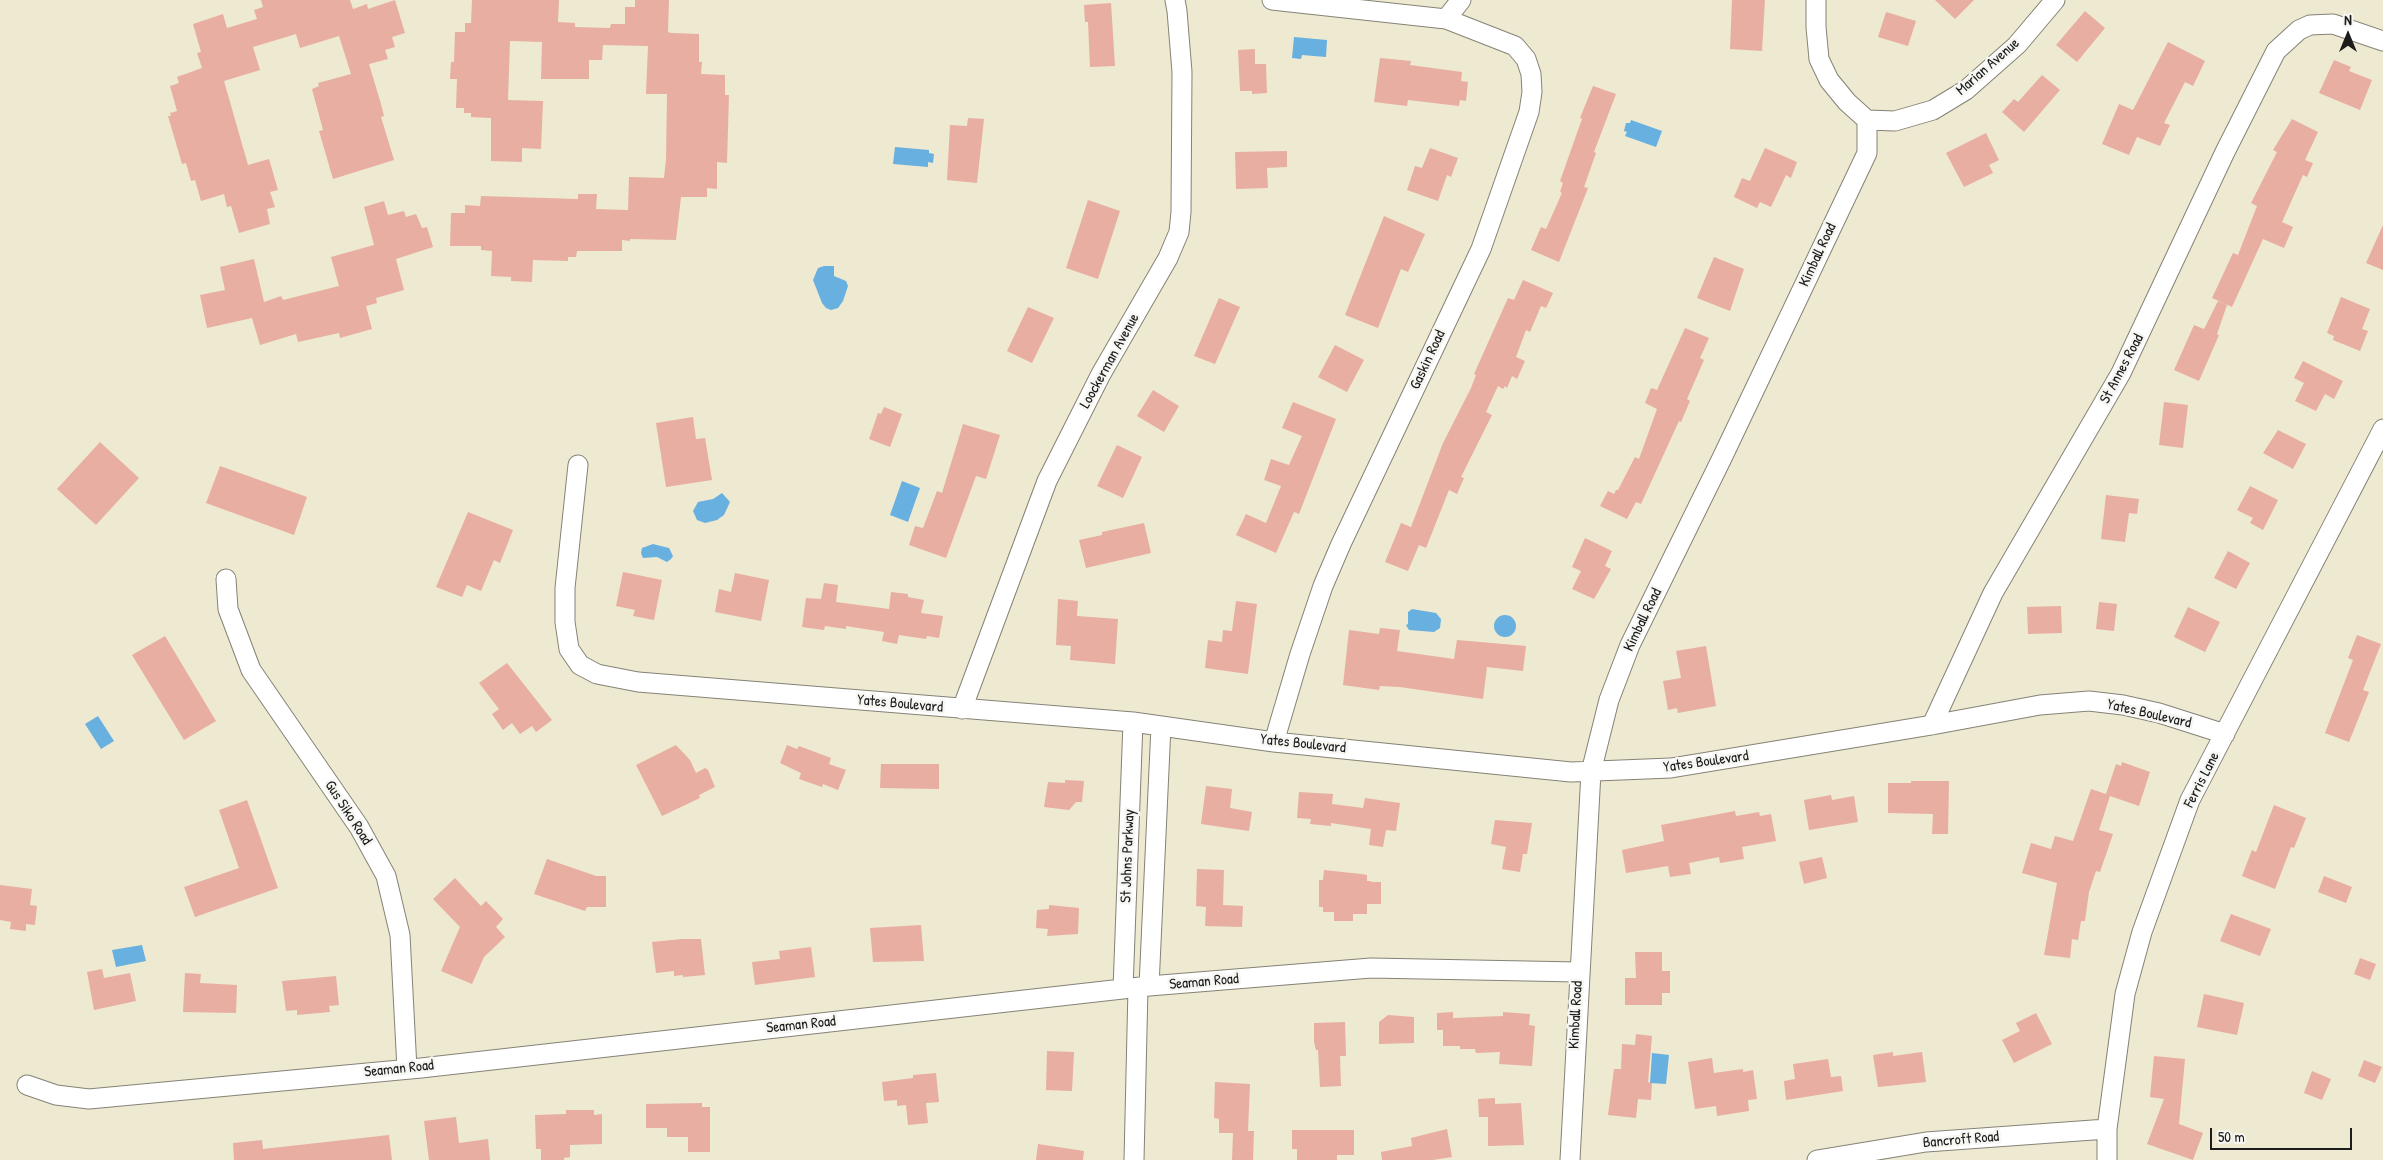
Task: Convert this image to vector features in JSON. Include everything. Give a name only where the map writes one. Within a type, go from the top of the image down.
[{"type":"street","name":"Loockerman Avenue","points":[[962,709],[1047,481],[1101,374],[1168,258],[1179,232],[1181,212],[1182,72],[1178,10],[1175,0]]},
{"type":"street","name":"Gaskin Road","points":[[1272,0],[1446,19],[1515,46],[1526,58],[1532,74],[1529,112],[1480,249],[1340,544],[1323,586],[1300,654],[1274,742]]},
{"type":"street","points":[[1446,19],[1461,0]]},
{"type":"street","points":[[1816,0],[1819,58],[1829,80],[1847,102],[1867,120]]},
{"type":"street","name":"Marian Avenue","points":[[1867,120],[1895,121],[1933,110],[1966,90],[2016,45],[2055,0]]},
{"type":"street","name":"St Annes Road","points":[[1932,725],[1993,593],[2121,373],[2225,152],[2276,51],[2299,30],[2319,25],[2333,24],[2383,41]]},
{"type":"street","name":"Kimball Road","points":[[1570,1160],[1578,972],[1590,772],[1609,700],[1630,646],[1722,458],[1866,152],[1867,120]]},
{"type":"street","name":"Ferris Lane","points":[[2107,1160],[2106,1129],[2125,994],[2142,932],[2190,800],[2383,429]]},
{"type":"street","name":"Yates Boulevard","points":[[578,465],[565,588],[565,622],[569,649],[580,665],[597,674],[638,682],[1133,722],[1274,742],[1571,772],[1671,768],[1932,725],[2040,705],[2089,701],[2123,705],[2159,713],[2225,734]]},
{"type":"street","name":"Gus Siko Road","points":[[226,579],[228,609],[251,670],[359,827],[386,876],[400,935],[407,1069]]},
{"type":"street","name":"St Johns Parkway","points":[[1133,722],[1137,988],[1134,1160]]},
{"type":"street","name":"St Johns Parkway","points":[[1137,988],[1160,726]]},
{"type":"street","name":"Seaman Road","points":[[27,1085],[56,1095],[89,1099],[407,1069],[1137,988],[1372,968],[1578,972]]},
{"type":"street","name":"Bancroft Road","points":[[1817,1160],[1926,1142],[2106,1129]]},
{"type":"water","points":[[1294,37],[1327,40],[1326,57],[1302,55],[1301,59],[1292,58]]},
{"type":"water","points":[[1631,120],[1662,131],[1656,147],[1625,136],[1627,132],[1624,131],[1626,123],[1630,123]]},
{"type":"water","points":[[895,147],[929,150],[929,153],[934,154],[933,163],[928,162],[928,167],[893,164]]},
{"type":"water","points":[[834,266],[834,276],[846,281],[848,286],[843,301],[838,308],[831,310],[822,303],[813,280],[818,268]]},
{"type":"water","points":[[902,481],[920,488],[908,522],[890,515]]},
{"type":"water","points":[[722,493],[730,502],[724,515],[717,520],[705,523],[697,520],[693,511],[698,502],[713,499]]},
{"type":"water","points":[[653,544],[669,548],[673,556],[671,559],[667,562],[657,557],[643,558],[642,548]]},
{"type":"water","points":[[1412,609],[1436,613],[1441,619],[1440,628],[1434,632],[1409,630],[1406,625],[1408,624],[1408,612]]},
{"type":"water","points":[[1505,615],[1513,618],[1516,626],[1513,634],[1505,637],[1497,634],[1494,626],[1497,618]]},
{"type":"water","points":[[98,716],[114,741],[101,749],[85,724]]},
{"type":"water","points":[[142,945],[146,961],[116,967],[112,950]]},
{"type":"water","points":[[1652,1053],[1669,1055],[1666,1084],[1650,1083]]},
{"type":"building","points":[[261,0],[350,0],[353,9],[367,4],[368,9],[395,0],[405,33],[392,37],[395,47],[385,50],[388,59],[369,64],[384,116],[381,117],[394,160],[333,179],[319,131],[323,130],[312,89],[319,86],[318,83],[351,74],[339,36],[300,48],[296,34],[253,47],[260,70],[224,81],[248,165],[269,159],[278,190],[270,192],[275,207],[267,209],[270,224],[239,233],[231,206],[227,207],[224,194],[201,201],[195,180],[191,181],[186,163],[182,164],[168,116],[171,116],[170,113],[177,111],[170,86],[179,83],[177,77],[202,68],[197,53],[201,52],[193,24],[223,14],[227,28],[257,19],[254,10],[263,7]]},
{"type":"building","points":[[472,0],[559,0],[558,22],[575,23],[575,27],[610,28],[611,24],[625,24],[625,7],[635,7],[635,0],[669,0],[668,32],[699,34],[699,62],[702,62],[701,74],[725,75],[725,95],[729,95],[727,163],[717,162],[717,189],[707,188],[707,197],[681,197],[676,240],[622,240],[622,251],[577,251],[576,257],[568,257],[568,261],[533,260],[532,282],[511,281],[511,277],[491,276],[492,251],[481,250],[481,246],[450,246],[451,213],[465,213],[465,205],[480,206],[481,196],[578,199],[578,194],[597,194],[596,209],[628,210],[629,177],[664,178],[666,160],[667,94],[646,94],[648,46],[603,45],[602,60],[589,60],[589,79],[541,79],[542,42],[510,41],[508,100],[543,101],[541,149],[522,148],[522,162],[491,161],[491,118],[471,117],[471,113],[464,113],[464,108],[456,108],[457,79],[450,79],[451,62],[454,62],[455,32],[465,32],[465,23],[471,23]]},
{"type":"building","points":[[1732,0],[1765,0],[1762,51],[1730,49]]},
{"type":"building","points":[[1935,0],[1974,0],[1955,19]]},
{"type":"building","points":[[1111,3],[1115,66],[1090,67],[1088,22],[1085,22],[1084,5]]},
{"type":"building","points":[[2085,11],[2105,28],[2077,62],[2056,45]]},
{"type":"building","points":[[1886,12],[1916,21],[1908,46],[1878,37]]},
{"type":"building","points":[[2168,42],[2205,61],[2193,86],[2185,82],[2164,123],[2170,125],[2160,146],[2137,137],[2129,155],[2102,144],[2119,104],[2133,110]]},
{"type":"building","points":[[1255,49],[1255,64],[1266,64],[1267,93],[1252,94],[1252,91],[1240,91],[1238,50]]},
{"type":"building","points":[[1380,58],[1411,61],[1410,65],[1462,72],[1461,81],[1468,82],[1466,101],[1460,100],[1459,106],[1408,100],[1407,106],[1374,102]]},
{"type":"building","points":[[2334,60],[2351,67],[2349,71],[2372,80],[2360,110],[2319,93]]},
{"type":"building","points":[[2042,75],[2060,90],[2024,132],[2002,112],[2014,99],[2018,102]]},
{"type":"building","points":[[1593,86],[1616,94],[1594,152],[1596,153],[1584,187],[1588,188],[1559,262],[1531,250],[1541,227],[1546,229],[1562,193],[1560,192],[1563,183],[1560,181],[1582,119],[1580,118]]},
{"type":"building","points":[[968,118],[984,119],[977,183],[947,180],[950,125],[967,126]]},
{"type":"building","points":[[2292,119],[2318,132],[2305,160],[2313,163],[2307,177],[2303,175],[2282,222],[2293,227],[2284,248],[2263,239],[2232,307],[2212,298],[2233,253],[2238,255],[2257,206],[2251,203],[2277,152],[2273,150]]},
{"type":"building","points":[[1986,133],[1999,160],[1989,165],[1993,173],[1964,187],[1946,153]]},
{"type":"building","points":[[1430,148],[1458,158],[1451,177],[1447,175],[1438,201],[1407,190],[1415,166],[1422,168]]},
{"type":"building","points":[[1765,148],[1797,162],[1791,178],[1786,175],[1771,207],[1760,202],[1757,208],[1734,197],[1742,178],[1750,181]]},
{"type":"building","points":[[1287,151],[1287,167],[1267,168],[1268,188],[1236,189],[1235,152]]},
{"type":"building","points":[[1088,200],[1120,211],[1098,279],[1066,268]]},
{"type":"building","points":[[384,201],[388,215],[404,211],[406,217],[416,214],[422,228],[427,227],[433,247],[396,259],[404,290],[376,298],[377,303],[366,306],[372,329],[340,338],[339,333],[298,342],[296,334],[260,345],[252,318],[207,328],[200,295],[225,290],[220,267],[254,259],[264,302],[281,296],[283,300],[339,286],[331,257],[374,245],[364,207]]},
{"type":"building","points":[[1384,216],[1425,234],[1408,272],[1401,269],[1378,328],[1345,315]]},
{"type":"building","points":[[2383,225],[2383,270],[2366,263]]},
{"type":"building","points":[[1714,257],[1744,269],[1730,311],[1697,298]]},
{"type":"building","points":[[1523,280],[1553,293],[1546,308],[1541,306],[1530,332],[1526,330],[1516,357],[1525,361],[1517,379],[1512,376],[1507,388],[1505,386],[1503,389],[1498,386],[1486,412],[1492,415],[1461,477],[1464,478],[1457,494],[1449,490],[1426,548],[1419,545],[1408,571],[1385,562],[1401,523],[1411,527],[1443,443],[1471,388],[1476,375],[1474,374],[1508,298],[1514,300]]},
{"type":"building","points":[[2341,297],[2370,309],[2362,329],[2368,331],[2360,351],[2333,340],[2334,336],[2327,333]]},
{"type":"building","points":[[1219,298],[1240,307],[1215,364],[1194,356]]},
{"type":"building","points":[[2218,301],[2227,305],[2217,334],[2219,335],[2199,381],[2174,370],[2194,325],[2204,329]]},
{"type":"building","points":[[1028,307],[1054,318],[1032,363],[1007,351]]},
{"type":"building","points":[[1685,328],[1709,338],[1700,358],[1704,360],[1687,399],[1690,401],[1681,422],[1679,421],[1641,504],[1636,502],[1627,519],[1600,506],[1608,491],[1614,494],[1618,490],[1635,457],[1639,459],[1657,409],[1645,403],[1651,388],[1657,390]]},
{"type":"building","points":[[1335,345],[1364,360],[1347,392],[1318,377]]},
{"type":"building","points":[[2303,361],[2343,381],[2334,399],[2325,394],[2316,411],[2295,401],[2304,383],[2294,378]]},
{"type":"building","points":[[1153,390],[1179,406],[1164,432],[1137,416]]},
{"type":"building","points":[[1293,402],[1336,419],[1299,514],[1294,512],[1276,553],[1236,535],[1246,514],[1266,523],[1281,486],[1264,480],[1271,459],[1289,465],[1302,436],[1282,428]]},
{"type":"building","points":[[2164,402],[2188,405],[2183,448],[2159,445]]},
{"type":"building","points":[[884,407],[902,414],[890,447],[869,439],[878,413],[881,414]]},
{"type":"building","points":[[693,417],[696,439],[705,438],[712,480],[666,487],[656,423]]},
{"type":"building","points":[[963,424],[1000,435],[986,479],[976,476],[946,558],[909,545],[915,526],[923,528],[937,491],[942,493]]},
{"type":"building","points":[[2278,430],[2306,444],[2293,469],[2263,453]]},
{"type":"building","points":[[100,442],[139,478],[96,525],[57,489]]},
{"type":"building","points":[[1117,445],[1142,457],[1123,498],[1097,486]]},
{"type":"building","points":[[220,466],[307,497],[294,535],[206,503]]},
{"type":"building","points":[[2250,486],[2278,500],[2263,530],[2250,523],[2253,518],[2237,510]]},
{"type":"building","points":[[2106,495],[2139,499],[2137,514],[2129,513],[2125,542],[2101,539]]},
{"type":"building","points":[[468,512],[513,530],[500,563],[494,560],[481,591],[467,585],[462,597],[436,587]]},
{"type":"building","points":[[1144,523],[1151,553],[1086,568],[1079,540],[1102,535],[1102,532]]},
{"type":"building","points":[[1585,538],[1612,551],[1605,566],[1611,569],[1594,599],[1572,589],[1581,571],[1572,567]]},
{"type":"building","points":[[2228,551],[2250,563],[2236,589],[2214,578]]},
{"type":"building","points":[[623,572],[662,580],[654,620],[633,616],[635,610],[616,606]]},
{"type":"building","points":[[735,573],[769,580],[761,621],[715,612],[719,589],[731,592]]},
{"type":"building","points":[[824,583],[838,585],[836,602],[889,609],[891,592],[908,594],[908,597],[924,600],[921,613],[943,616],[939,638],[927,636],[926,639],[899,635],[897,644],[882,641],[884,632],[846,626],[846,629],[825,626],[824,630],[802,627],[806,598],[821,599]]},
{"type":"building","points":[[1058,599],[1078,601],[1077,616],[1118,619],[1115,664],[1070,660],[1071,646],[1056,645]]},
{"type":"building","points":[[1236,601],[1257,604],[1248,674],[1205,668],[1208,640],[1222,642],[1223,630],[1232,631]]},
{"type":"building","points":[[2099,602],[2117,604],[2114,631],[2096,629]]},
{"type":"building","points":[[2061,606],[2062,633],[2028,634],[2027,607]]},
{"type":"building","points":[[2188,607],[2220,622],[2205,652],[2174,637]]},
{"type":"building","points":[[1380,628],[1400,630],[1397,651],[1454,659],[1457,640],[1526,646],[1523,671],[1487,667],[1483,699],[1400,687],[1380,686],[1379,690],[1343,685],[1349,630],[1379,634]]},
{"type":"building","points":[[2357,635],[2381,644],[2363,690],[2369,692],[2349,742],[2325,733],[2353,660],[2348,658]]},
{"type":"building","points":[[165,636],[216,721],[184,740],[132,655]]},
{"type":"building","points":[[1706,646],[1716,706],[1678,713],[1677,708],[1668,710],[1663,681],[1681,678],[1676,651]]},
{"type":"building","points":[[507,663],[552,720],[536,732],[532,726],[520,734],[512,723],[503,730],[492,714],[499,709],[479,683]]},
{"type":"building","points":[[676,745],[690,760],[696,773],[705,768],[708,770],[715,787],[699,795],[700,798],[662,816],[636,765]]},
{"type":"building","points":[[787,745],[797,749],[799,746],[831,758],[829,764],[846,770],[838,790],[823,784],[822,787],[799,779],[801,773],[780,763]]},
{"type":"building","points":[[2122,762],[2150,772],[2139,806],[2110,796],[2099,830],[2113,834],[2100,872],[2096,871],[2089,892],[2085,921],[2081,921],[2078,940],[2072,939],[2070,958],[2044,955],[2057,883],[2022,873],[2031,843],[2051,849],[2055,836],[2073,841],[2091,789],[2106,794],[2116,764],[2121,766]]},
{"type":"building","points":[[881,764],[939,764],[939,789],[880,788]]},
{"type":"building","points":[[1065,780],[1084,781],[1082,802],[1076,802],[1069,810],[1044,807],[1048,782],[1065,783]]},
{"type":"building","points":[[1911,781],[1949,781],[1948,834],[1932,834],[1933,814],[1888,813],[1888,783],[1911,783]]},
{"type":"building","points":[[1206,786],[1232,789],[1230,808],[1252,812],[1249,831],[1201,824]]},
{"type":"building","points":[[1299,792],[1333,794],[1332,804],[1363,808],[1365,798],[1400,803],[1396,831],[1386,830],[1383,847],[1369,845],[1371,829],[1331,823],[1331,826],[1310,824],[1311,819],[1297,818]]},
{"type":"building","points":[[1831,795],[1832,800],[1854,796],[1858,822],[1809,830],[1804,800]]},
{"type":"building","points":[[247,800],[278,888],[195,917],[184,887],[239,868],[219,810]]},
{"type":"building","points":[[2274,805],[2306,818],[2294,848],[2291,847],[2275,889],[2242,876],[2252,850],[2256,852]]},
{"type":"building","points":[[1735,811],[1736,816],[1759,812],[1760,816],[1771,814],[1776,841],[1742,847],[1744,859],[1720,863],[1719,857],[1689,863],[1691,874],[1670,877],[1668,866],[1626,873],[1622,850],[1664,841],[1661,825]]},
{"type":"building","points":[[1495,820],[1532,823],[1527,854],[1523,854],[1520,872],[1502,869],[1506,847],[1491,844]]},
{"type":"building","points":[[1822,857],[1827,878],[1804,884],[1799,862]]},
{"type":"building","points":[[547,859],[596,876],[606,876],[606,907],[587,907],[585,911],[534,894]]},
{"type":"building","points":[[1197,869],[1224,870],[1223,905],[1243,906],[1242,927],[1205,926],[1206,907],[1196,906]]},
{"type":"building","points":[[1324,870],[1367,875],[1367,881],[1381,882],[1381,904],[1367,904],[1367,914],[1353,914],[1353,921],[1334,921],[1334,912],[1323,912],[1323,907],[1319,907],[1319,880],[1323,880]]},
{"type":"building","points":[[2324,876],[2352,887],[2346,903],[2318,892]]},
{"type":"building","points":[[455,878],[481,906],[486,901],[503,919],[496,927],[505,937],[484,957],[472,984],[441,971],[460,927],[433,899]]},
{"type":"building","points":[[0,885],[32,889],[30,905],[37,906],[35,925],[26,924],[26,931],[10,929],[11,922],[0,920]]},
{"type":"building","points":[[1049,905],[1079,908],[1078,934],[1047,936],[1048,929],[1036,928],[1037,910],[1049,909]]},
{"type":"building","points":[[2231,914],[2271,929],[2260,956],[2220,941]]},
{"type":"building","points":[[921,925],[924,961],[873,962],[870,928]]},
{"type":"building","points":[[701,939],[705,975],[683,977],[683,975],[674,976],[674,971],[656,973],[652,942]]},
{"type":"building","points":[[811,947],[815,977],[755,985],[752,962],[780,959],[779,951]]},
{"type":"building","points":[[1635,952],[1662,952],[1662,971],[1670,971],[1670,993],[1662,993],[1662,1005],[1625,1005],[1625,978],[1636,978]]},
{"type":"building","points":[[2360,958],[2376,964],[2370,980],[2354,974]]},
{"type":"building","points":[[102,969],[104,978],[130,973],[136,1001],[94,1010],[87,972]]},
{"type":"building","points":[[185,973],[201,974],[200,983],[237,985],[236,1013],[183,1012]]},
{"type":"building","points":[[336,976],[339,1005],[329,1006],[330,1012],[297,1015],[297,1010],[286,1011],[282,981]]},
{"type":"building","points":[[2204,994],[2244,1003],[2237,1035],[2197,1027]]},
{"type":"building","points":[[1453,1012],[1453,1018],[1503,1016],[1503,1012],[1530,1014],[1529,1025],[1535,1026],[1532,1066],[1499,1064],[1500,1052],[1476,1053],[1475,1049],[1460,1049],[1460,1046],[1443,1046],[1443,1030],[1437,1030],[1437,1013]]},
{"type":"building","points":[[2036,1013],[2052,1044],[2014,1063],[2002,1040],[2020,1031],[2016,1023]]},
{"type":"building","points":[[1388,1015],[1414,1017],[1414,1043],[1379,1044],[1379,1022]]},
{"type":"building","points":[[1345,1022],[1346,1056],[1340,1056],[1341,1086],[1320,1087],[1318,1050],[1316,1050],[1314,1042],[1314,1023]]},
{"type":"building","points":[[1636,1034],[1652,1036],[1648,1082],[1652,1083],[1651,1100],[1638,1099],[1636,1118],[1608,1115],[1614,1069],[1621,1069],[1622,1044],[1635,1045]]},
{"type":"building","points":[[1047,1051],[1074,1052],[1072,1091],[1046,1090]]},
{"type":"building","points":[[1893,1052],[1893,1056],[1922,1052],[1926,1082],[1878,1087],[1873,1055]]},
{"type":"building","points":[[2154,1056],[2185,1059],[2179,1124],[2203,1133],[2193,1160],[2147,1144],[2164,1099],[2150,1097]]},
{"type":"building","points":[[1712,1058],[1714,1073],[1743,1069],[1743,1072],[1753,1070],[1757,1099],[1748,1100],[1749,1111],[1717,1116],[1716,1106],[1695,1109],[1688,1062]]},
{"type":"building","points":[[1828,1059],[1831,1077],[1841,1076],[1843,1091],[1786,1100],[1784,1081],[1795,1079],[1793,1064]]},
{"type":"building","points":[[2364,1060],[2382,1067],[2375,1083],[2358,1076]]},
{"type":"building","points":[[2312,1071],[2331,1079],[2322,1100],[2304,1093]]},
{"type":"building","points":[[936,1073],[939,1102],[926,1103],[928,1123],[908,1125],[906,1105],[897,1106],[897,1100],[884,1101],[882,1082],[913,1078],[913,1075]]},
{"type":"building","points":[[1215,1082],[1250,1084],[1248,1131],[1254,1131],[1253,1160],[1232,1160],[1233,1133],[1219,1133],[1219,1119],[1214,1118]]},
{"type":"building","points":[[1495,1098],[1495,1104],[1521,1103],[1524,1145],[1488,1146],[1488,1117],[1479,1117],[1478,1099]]},
{"type":"building","points":[[702,1103],[702,1107],[710,1107],[710,1152],[688,1152],[688,1137],[667,1137],[667,1128],[646,1128],[646,1104]]},
{"type":"building","points":[[566,1110],[594,1110],[594,1115],[602,1114],[602,1144],[570,1145],[570,1157],[564,1158],[564,1160],[541,1160],[541,1149],[536,1149],[535,1115],[566,1114]]},
{"type":"building","points":[[456,1117],[459,1143],[488,1139],[490,1160],[429,1160],[424,1121]]},
{"type":"building","points":[[1447,1129],[1452,1157],[1433,1160],[1382,1160],[1381,1152],[1412,1146],[1411,1138]]},
{"type":"building","points":[[1292,1130],[1354,1130],[1354,1155],[1337,1155],[1337,1160],[1297,1160],[1297,1149],[1292,1149]]},
{"type":"building","points":[[389,1135],[392,1160],[234,1160],[233,1143],[262,1140],[263,1149]]},
{"type":"building","points":[[1038,1144],[1084,1151],[1083,1160],[1036,1160]]}]
